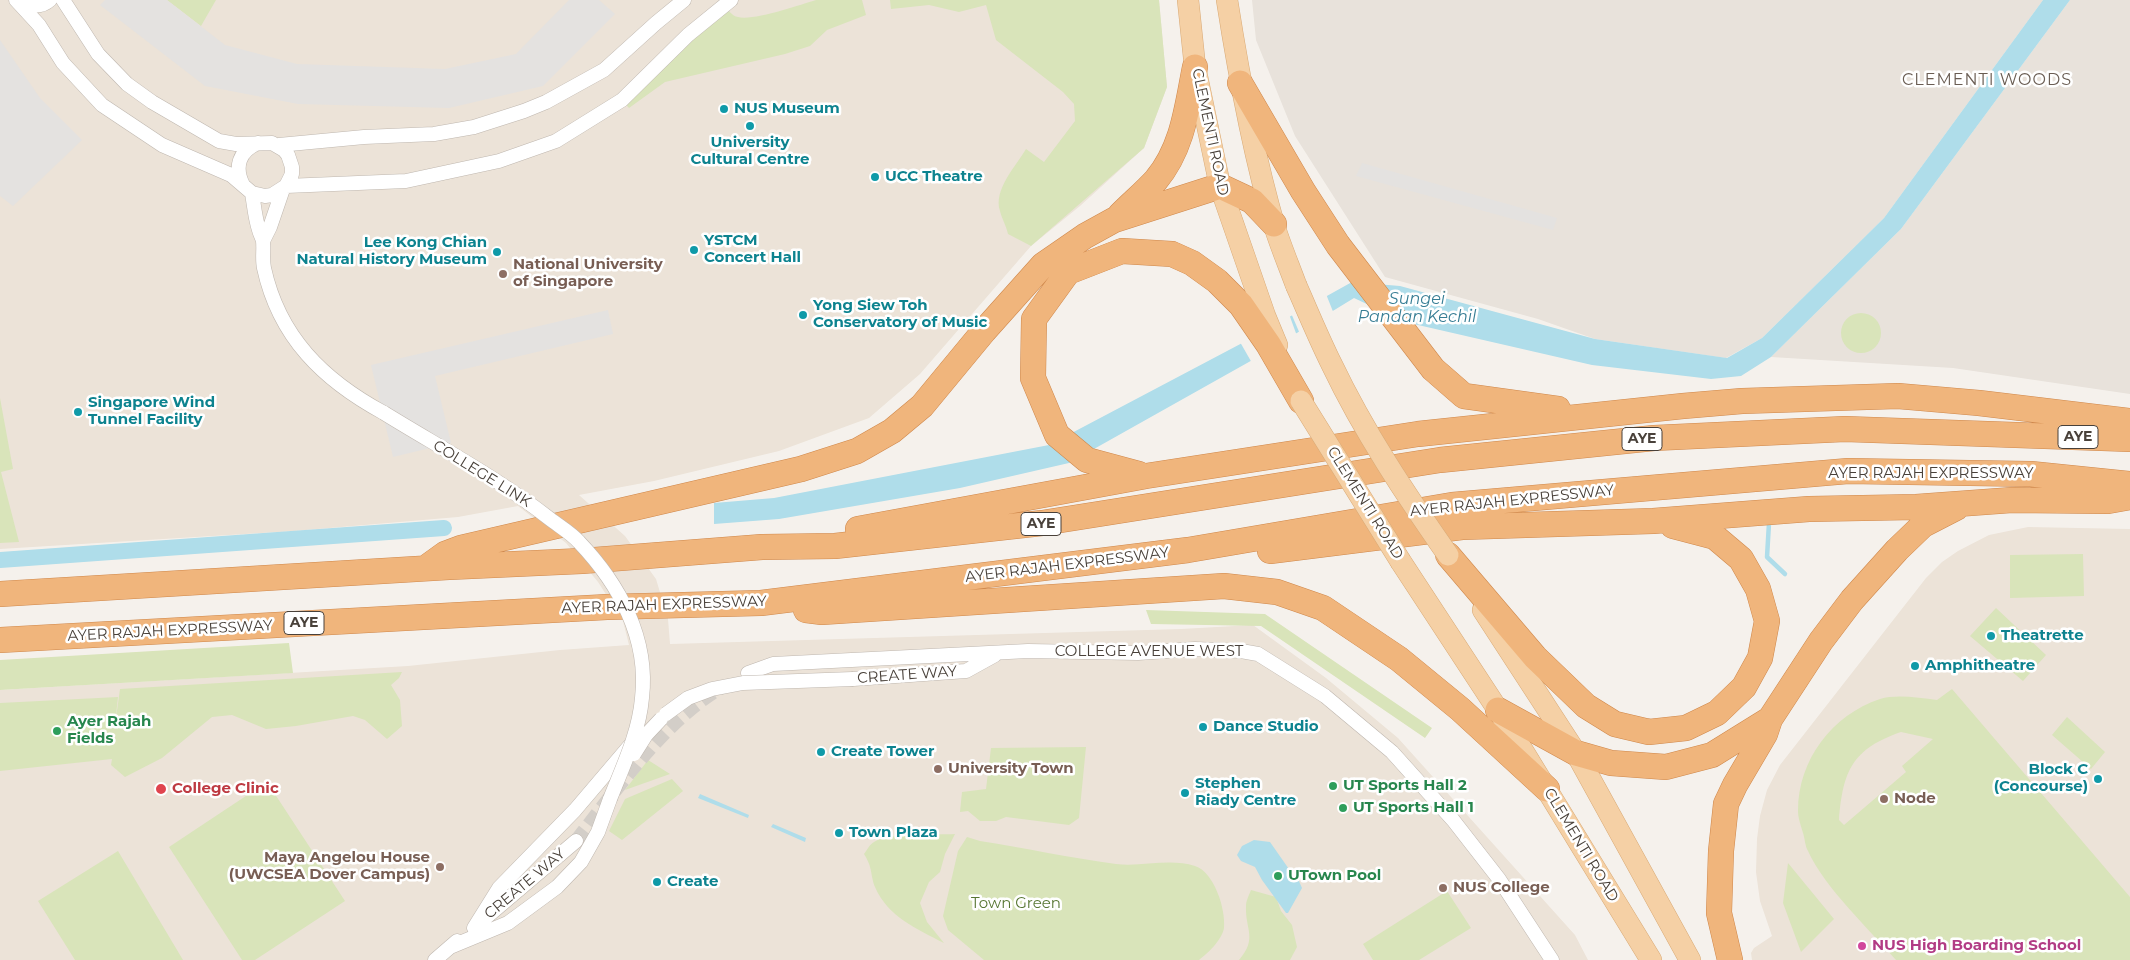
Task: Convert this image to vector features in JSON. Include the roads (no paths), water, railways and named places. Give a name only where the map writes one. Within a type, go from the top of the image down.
[{"type":"highway","points":[[1114,220],[1156,180],[1174,153],[1184,122],[1195,67]]},
{"type":"highway","points":[[1240,83],[1303,191],[1338,245],[1432,369],[1464,396],[1596,414]]},
{"type":"highway","points":[[425,569],[445,554],[461,548],[801,469],[857,452],[892,431],[922,406],[984,330],[1043,265],[1085,236],[1114,220],[1220,186],[1252,201],[1275,226]]},
{"type":"highway","points":[[1146,476],[1087,460],[1056,435],[1033,378],[1034,319],[1068,272],[1122,251],[1172,254],[1192,263],[1217,281],[1241,305],[1268,344],[1301,401]]},
{"type":"highway","points":[[762,547],[1146,476],[1418,434],[1596,414],[1742,402],[1777,385],[1876,384],[1898,396],[1979,403],[2130,421]]},
{"type":"highway","name":"AYE","points":[[0,594],[582,561],[762,547],[835,546],[1042,523],[1440,460],[1654,438],[1845,429],[2130,438]]},
{"type":"highway","name":"AYER RAJAH EXPRESSWAY","points":[[0,640],[607,607],[761,603],[1188,550],[1452,505],[1848,471],[2031,474],[2130,484]]},
{"type":"highway","points":[[1188,550],[1254,553],[1462,527],[1653,521],[1809,509],[1962,504],[2012,500],[2108,501],[2130,497]]},
{"type":"highway","points":[[1730,960],[1719,913],[1720,852],[1726,804],[1735,785],[1765,734],[1770,720],[1826,635],[1852,600],[1890,557],[1923,526],[1962,504]]},
{"type":"highway","points":[[1448,555],[1535,657],[1586,706],[1615,724],[1649,732],[1686,728],[1717,713],[1744,687],[1760,658],[1766,622],[1758,589],[1740,559],[1715,537],[1653,521]]},
{"type":"highway","points":[[761,603],[822,612],[1224,586],[1277,592],[1323,608],[1399,659],[1460,708],[1548,789]]},
{"type":"highway","points":[[1498,710],[1576,753],[1611,763],[1666,767],[1712,755],[1770,720]]},
{"type":"main road","name":"CLEMENTI ROAD","points":[[1188,0],[1195,67],[1220,186],[1265,316],[1301,401],[1401,562],[1548,789],[1651,960]]},
{"type":"main road","points":[[1227,0],[1240,83],[1275,226],[1296,285],[1333,366],[1402,487],[1576,753],[1690,960]]},
{"type":"street","points":[[18,2],[33,7],[46,4],[50,0]]},
{"type":"street","points":[[63,0],[98,54],[127,84],[152,102],[218,141],[236,144],[265,142],[279,145],[354,137],[434,134],[474,127],[524,111],[546,102],[604,70],[684,0]]},
{"type":"street","points":[[285,187],[406,181],[500,161],[556,141],[622,100],[688,35],[731,0]]},
{"type":"street","points":[[18,2],[39,25],[63,63],[102,105],[162,144],[231,176],[247,189],[265,196],[279,192],[285,187],[292,167],[288,155],[279,145]]},
{"type":"street","points":[[247,189],[238,171],[241,157],[251,146],[265,142]]},
{"type":"street","name":"COLLEGE LINK","points":[[263,241],[285,187]]},
{"type":"street","name":"COLLEGE LINK","points":[[247,189],[263,241],[263,266],[274,301],[299,347],[322,372],[363,402],[525,500],[578,541],[610,580],[626,605],[639,641],[644,676],[640,719],[598,832],[581,862],[557,887],[508,923],[450,947]]},
{"type":"street","name":"COLLEGE AVENUE WEST","points":[[1000,652],[1138,653],[1195,649],[1241,651],[1258,654],[1325,696],[1392,752],[1453,820],[1499,879],[1552,960]]},
{"type":"street","name":"CREATE WAY","points":[[610,799],[626,773],[638,747],[664,716],[688,698],[704,692],[743,683],[853,679],[966,671],[1000,652]]},
{"type":"street","name":"CREATE WAY","points":[[748,673],[773,664],[1000,652]]},
{"type":"street","name":"COLLEGE LINK","points":[[522,863],[575,810],[632,742]]},
{"type":"street","name":"CREATE WAY","points":[[434,960],[576,842]]},
{"type":"street","name":"CREATE WAY","points":[[474,928],[495,892],[522,863]]},
{"type":"water","name":"Sungei Pandan Kechil","points":[[2043,0],[2070,0],[1901,229],[1771,357],[1741,376],[1711,379],[1592,365],[1405,322],[1354,298],[1256,358],[1069,463],[960,488],[779,519],[714,524],[714,503],[774,498],[1049,445],[1246,341],[1352,282],[1400,286],[1595,339],[1727,358],[1762,338],[1884,218]]},
{"type":"water","points":[[700,794],[749,815],[748,818],[698,798]]},
{"type":"water","points":[[773,824],[806,838],[805,842],[771,827]]},
{"type":"water","name":"UTown Pool","points":[[1254,840],[1270,842],[1298,879],[1302,888],[1288,913],[1286,913],[1262,880],[1255,867],[1241,861],[1237,855],[1242,846]]},
{"type":"waterway","points":[[1769,523],[1767,557],[1785,574]]},
{"type":"waterway","points":[[0,560],[444,528]]},
{"type":"tunnel","points":[[576,841],[624,779],[660,738],[699,703],[720,688]]},
{"type":"place","name":"NUS Museum","points":[[724,109]]},
{"type":"place","name":"University Cultural Centre","points":[[750,126]]},
{"type":"place","name":"UCC Theatre","points":[[875,177]]},
{"type":"place","name":"YSTCM Concert Hall","points":[[694,250]]},
{"type":"place","name":"Lee Kong Chian Natural History Museum","points":[[497,252]]},
{"type":"place","name":"National University of Singapore","points":[[503,274]]},
{"type":"place","name":"Yong Siew Toh Conservatory of Music","points":[[803,315]]},
{"type":"place","name":"Singapore Wind Tunnel Facility","points":[[78,412]]},
{"type":"place","name":"Theatrette","points":[[1991,636]]},
{"type":"place","name":"Amphitheatre","points":[[1915,666]]},
{"type":"place","name":"Dance Studio","points":[[1203,727]]},
{"type":"place","name":"Ayer Rajah Fields","points":[[57,731]]},
{"type":"place","name":"Create Tower","points":[[821,752]]},
{"type":"place","name":"University Town","points":[[938,769]]},
{"type":"place","name":"Block C (Concourse)","points":[[2098,779]]},
{"type":"place","name":"UT Sports Hall 2","points":[[1333,786]]},
{"type":"place","name":"College Clinic","points":[[161,789]]},
{"type":"place","name":"Stephen Riady Centre","points":[[1185,793]]},
{"type":"place","name":"Node","points":[[1884,799]]},
{"type":"place","name":"UT Sports Hall 1","points":[[1343,808]]},
{"type":"place","name":"Town Plaza","points":[[839,833]]},
{"type":"place","name":"Maya Angelou House (UWCSEA Dover Campus)","points":[[440,867]]},
{"type":"place","name":"UTown Pool","points":[[1278,876]]},
{"type":"place","name":"Create","points":[[657,882]]},
{"type":"place","name":"NUS College","points":[[1443,888]]},
{"type":"place","name":"NUS High Boarding School","points":[[1862,946]]},
{"type":"district","name":"CLEMENTI WOODS","points":[[1987,80]]},
{"type":"park label","name":"Town Green","points":[[1016,904]]}]
